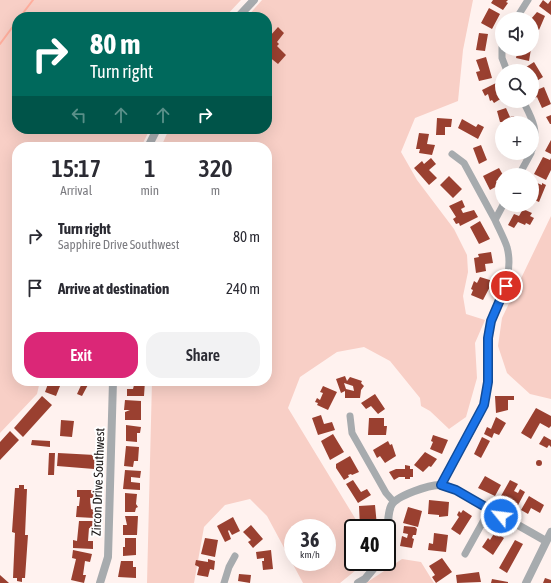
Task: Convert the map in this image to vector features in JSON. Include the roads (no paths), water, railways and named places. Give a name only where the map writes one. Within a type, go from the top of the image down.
[{"type":"street","points":[[243,12],[254,0]]},
{"type":"street","points":[[520,12],[528,0]]},
{"type":"street","points":[[441,485],[478,416],[487,391],[488,338],[491,321],[506,286],[510,268],[507,247],[495,220],[464,163],[452,154]]},
{"type":"street","points":[[495,220],[499,212]]},
{"type":"street","name":"Zircon Drive Southwest","points":[[100,583],[108,557],[113,386]]},
{"type":"street","points":[[350,416],[352,434],[386,492],[394,502]]},
{"type":"street","points":[[389,519],[390,507],[402,496],[428,487],[441,485],[456,490],[546,541]]},
{"type":"street","points":[[465,554],[490,509]]},
{"type":"street","points":[[526,583],[551,532]]},
{"type":"street","points":[[224,583],[228,567],[235,556]]},
{"type":"street","points":[[358,583],[372,571]]},
{"type":"waterway","points":[[24,12],[33,0]]},
{"type":"waterway","points":[[0,44],[12,28]]}]
